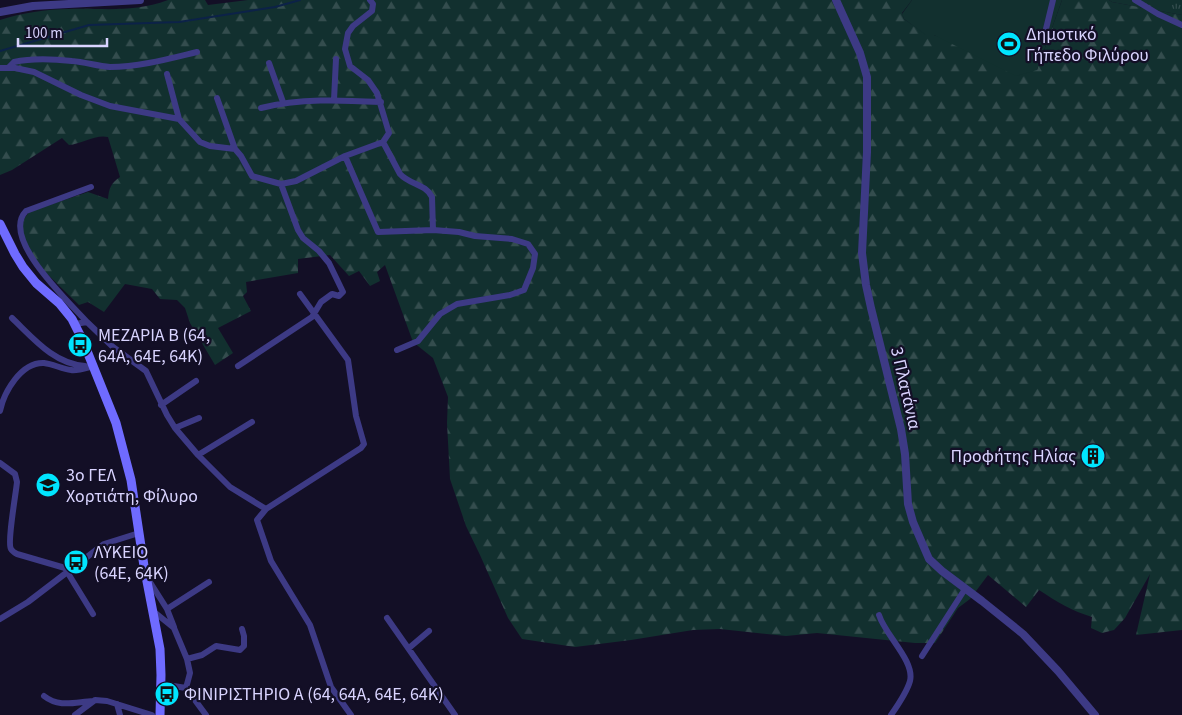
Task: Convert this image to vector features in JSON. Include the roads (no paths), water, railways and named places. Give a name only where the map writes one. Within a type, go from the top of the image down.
[{"type":"main road","points":[[0,224],[23,267],[36,283],[59,303],[75,324],[113,415],[131,480],[146,577],[160,649],[160,715]]},
{"type":"street","points":[[0,12],[33,6],[140,0]]},
{"type":"street","points":[[217,98],[235,149],[252,176],[281,184],[296,181],[345,156],[383,142],[389,133],[381,102],[368,80],[350,66],[345,49],[348,32],[372,11],[373,4],[370,0]]},
{"type":"street","name":"3 Πλατάνια","points":[[836,0],[860,53],[867,77],[867,152],[862,253],[869,300],[901,429],[905,454],[908,504],[913,522],[929,559],[964,589],[989,606],[1023,634],[1058,671],[1095,715]]},
{"type":"street","points":[[1045,33],[1053,0]]},
{"type":"street","points":[[1135,0],[1158,14],[1182,24]]},
{"type":"street","points":[[9,67],[14,62],[45,59],[104,66],[129,66],[197,52]]},
{"type":"street","points":[[334,100],[336,59]]},
{"type":"street","points":[[269,63],[283,102]]},
{"type":"street","points":[[0,68],[9,67],[34,72],[81,95],[110,106],[179,119]]},
{"type":"street","points":[[166,74],[179,119],[200,142],[210,146],[235,149]]},
{"type":"street","points":[[261,108],[283,102],[334,100],[381,102]]},
{"type":"street","points":[[383,142],[400,174],[408,181],[426,188],[430,193],[434,230]]},
{"type":"street","points":[[345,156],[378,232],[434,230],[512,239],[528,244],[535,254],[533,268],[524,290],[510,295],[457,304],[440,314],[418,341],[397,350]]},
{"type":"street","points":[[238,366],[314,315],[327,296],[332,294],[339,296],[343,293],[329,263],[320,251],[303,238],[298,230],[281,184]]},
{"type":"street","points":[[91,187],[26,211],[18,217],[17,240],[35,268],[87,322],[113,347],[146,372],[161,405],[175,428],[198,455],[230,487],[266,509]]},
{"type":"street","points":[[300,294],[348,360],[356,416],[364,444],[361,448],[266,509],[257,520],[271,561],[310,625],[331,687],[352,715]]},
{"type":"street","points":[[12,318],[58,358],[77,366],[94,366]]},
{"type":"street","points":[[75,324],[87,322]]},
{"type":"street","points":[[0,411],[3,398],[10,386],[17,377],[33,366],[45,363],[74,370],[94,366]]},
{"type":"street","points":[[161,405],[196,382]]},
{"type":"street","points":[[175,428],[199,418]]},
{"type":"street","points":[[198,455],[252,422]]},
{"type":"street","points":[[0,463],[14,474],[17,482],[10,532],[10,548],[17,554],[68,570],[93,614]]},
{"type":"street","points":[[0,619],[28,602],[104,544],[139,533]]},
{"type":"street","points":[[146,577],[167,609],[187,659],[190,673],[186,688]]},
{"type":"street","points":[[167,609],[209,582]]},
{"type":"street","points":[[922,656],[964,589]]},
{"type":"street","points":[[154,611],[174,628]]},
{"type":"street","points":[[879,615],[895,645],[907,661],[911,674],[909,683],[891,715]]},
{"type":"street","points":[[387,618],[455,715]]},
{"type":"street","points":[[187,659],[202,655],[216,646],[240,650],[244,646],[242,629]]},
{"type":"street","points":[[409,648],[429,631]]},
{"type":"street","points":[[161,684],[186,688],[206,715]]},
{"type":"street","points":[[44,696],[61,704],[95,700],[107,701],[152,715]]},
{"type":"street","points":[[75,715],[95,700]]},
{"type":"street","points":[[117,704],[120,715]]},
{"type":"waterway","points":[[0,51],[89,25],[179,22],[275,7],[300,0]]},
{"type":"place","name":"Δημοτικό Γήπεδο Φιλύρου","points":[[1009,44]]},
{"type":"place","name":"ΜΕΖΑΡΙΑ B (64, 64Α, 64Ε, 64Κ)","points":[[80,345]]},
{"type":"place","name":"Προφήτης Ηλίας","points":[[1093,456]]},
{"type":"place","name":"3ο ΓΕΛ Χορτιάτη, Φίλυρο","points":[[48,485]]},
{"type":"place","name":"ΛΥΚΕΙΟ (64Ε, 64Κ)","points":[[76,562]]},
{"type":"place","name":"ΦΙΝΙΡΙΣΤΗΡΙΟ A (64, 64Α, 64Ε, 64Κ)","points":[[167,694]]}]
